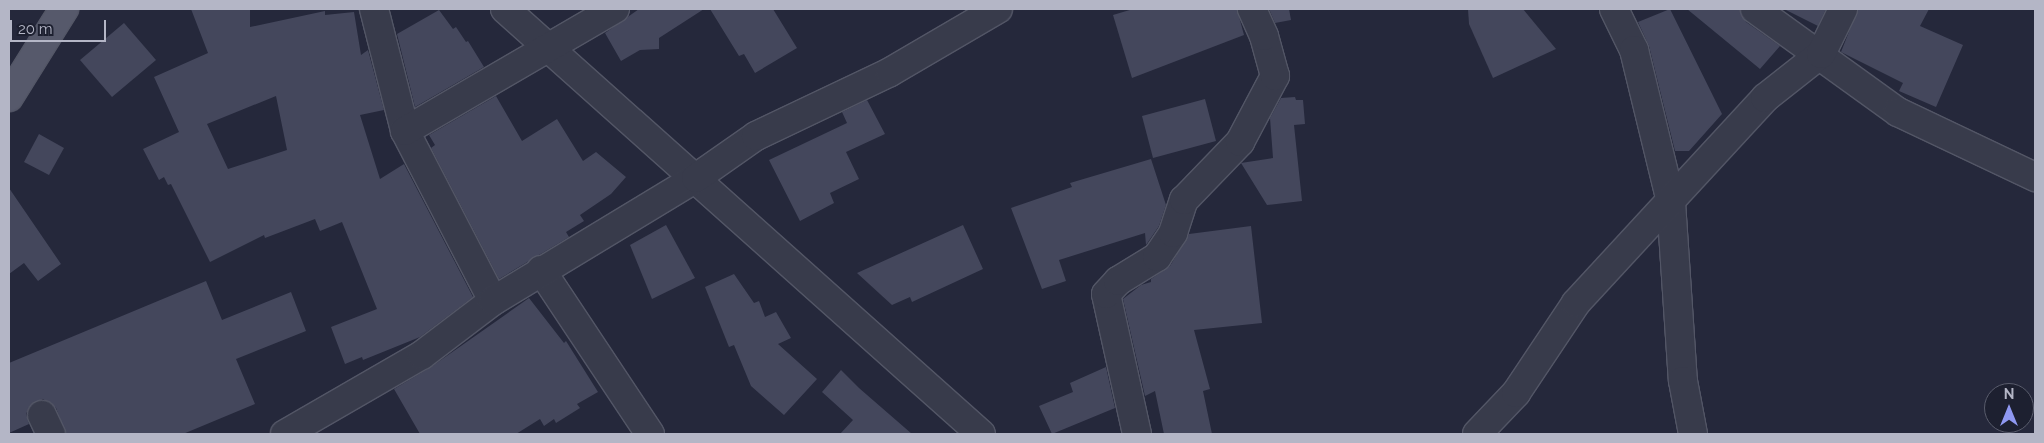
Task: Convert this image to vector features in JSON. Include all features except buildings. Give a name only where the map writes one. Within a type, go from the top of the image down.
[{"type":"main road","points":[[9,97],[64,9]]},
{"type":"street","points":[[374,9],[405,131],[493,301]]},
{"type":"street","points":[[505,9],[551,48],[981,434]]},
{"type":"street","points":[[405,131],[551,48],[615,9]]},
{"type":"street","points":[[285,434],[422,355],[493,301],[541,270],[696,178],[756,136],[890,72],[998,9]]},
{"type":"street","points":[[1137,434],[1106,294],[1118,282],[1157,257],[1173,233],[1184,200],[1240,142],[1275,76],[1264,36],[1252,9]]},
{"type":"street","points":[[1614,9],[1634,50],[1671,202],[1683,381],[1693,434]]},
{"type":"street","points":[[1477,434],[1516,393],[1576,303],[1765,98],[1822,54],[1843,9]]},
{"type":"street","points":[[1758,10],[1822,54],[1898,112],[2035,177]]},
{"type":"street","points":[[541,270],[650,434]]}]
